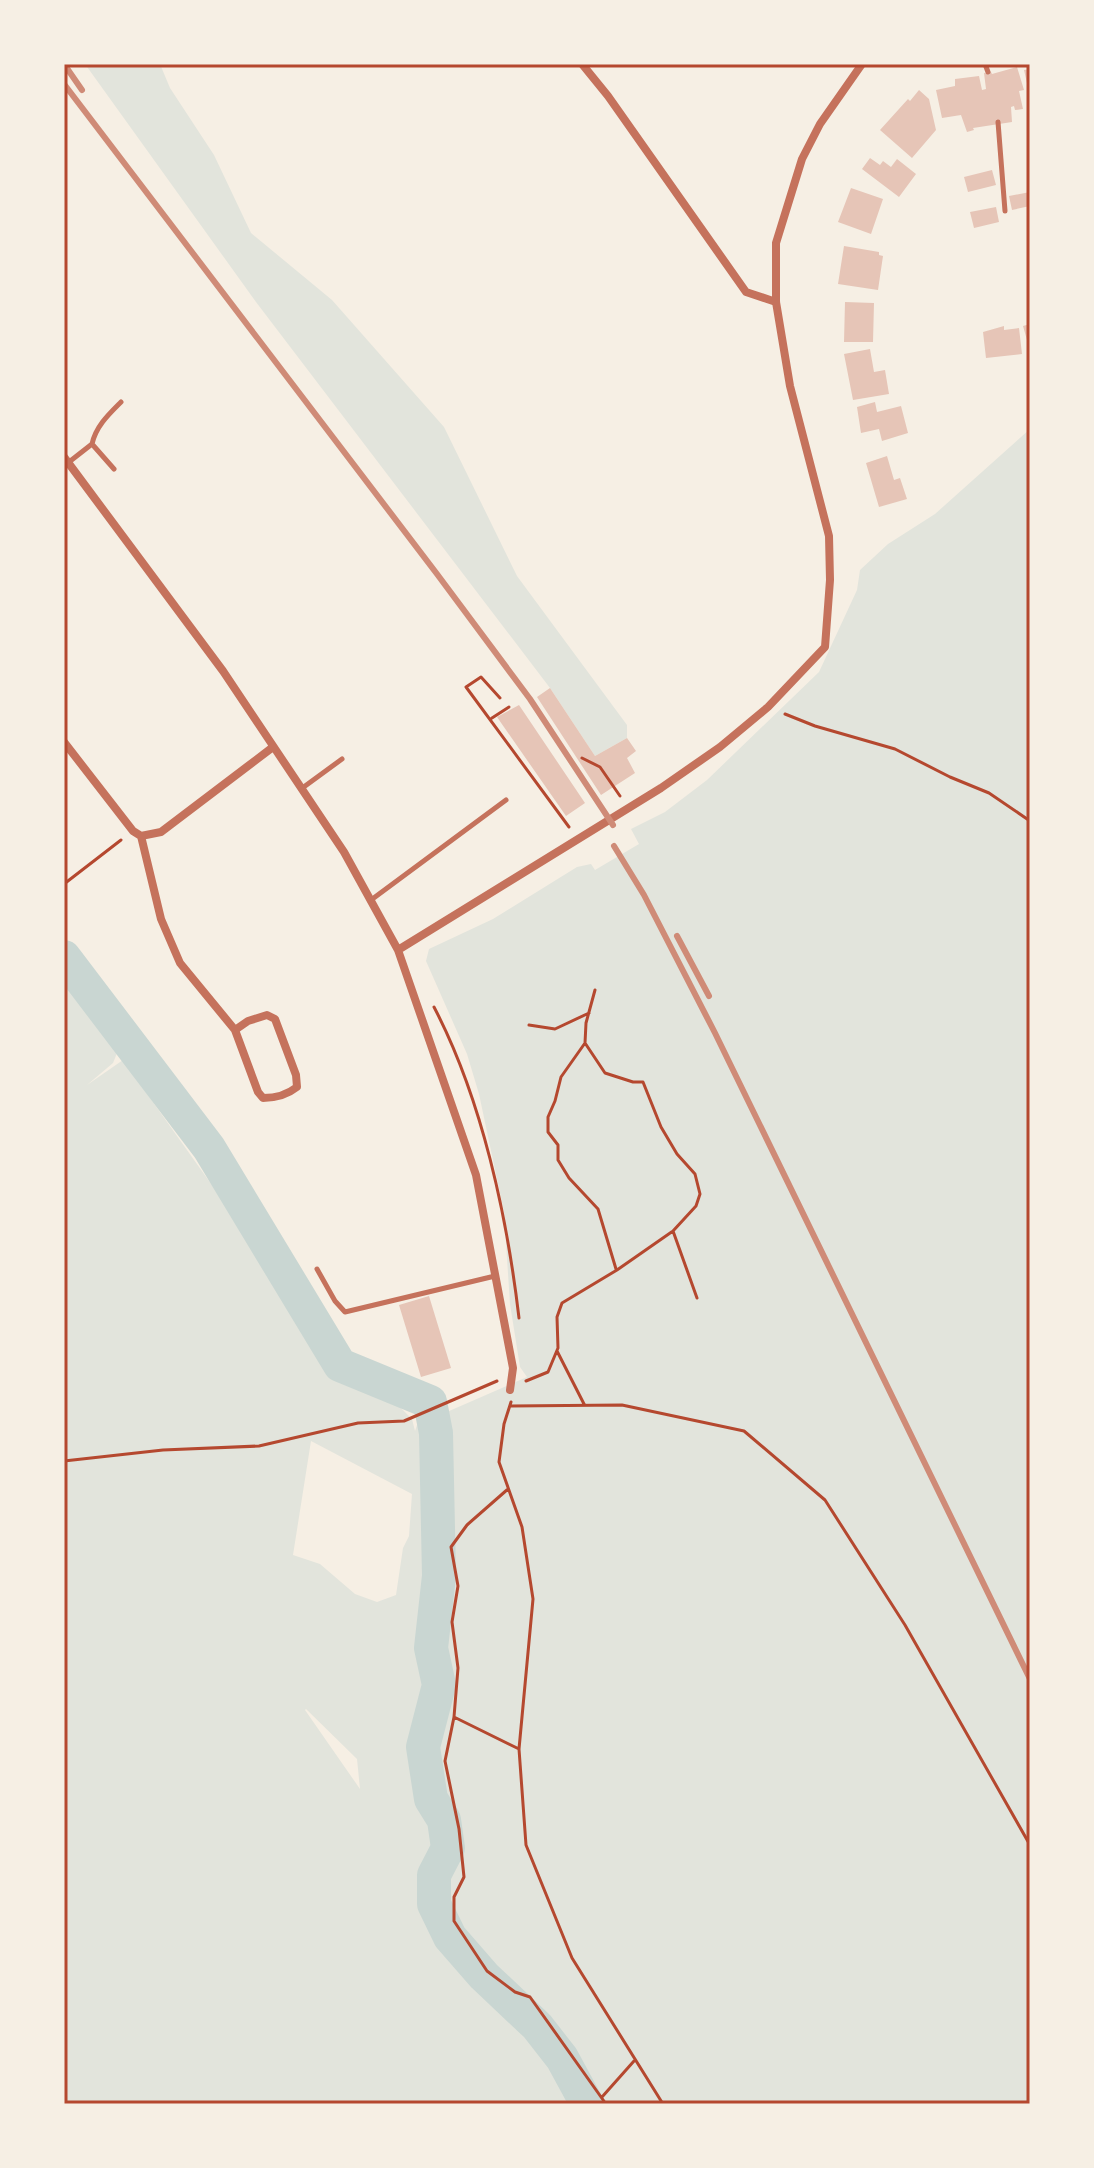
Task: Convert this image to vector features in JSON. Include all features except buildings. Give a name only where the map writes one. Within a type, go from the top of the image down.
[{"type":"street","points":[[582,64],[608,96],[746,292],[776,302]]},
{"type":"street","points":[[398,950],[647,796],[732,737],[768,707],[825,647],[830,580],[829,536],[790,386],[776,302],[776,243],[802,159],[820,124],[862,64]]},
{"type":"street","points":[[66,460],[223,671],[344,852],[398,950],[476,1175],[513,1368],[510,1390]]},
{"type":"street","points":[[64,742],[137,833],[161,919],[180,963],[235,1030],[258,1092],[263,1098],[291,1093],[297,1087],[296,1075],[275,1019],[267,1015],[248,1021],[235,1030]]},
{"type":"street","points":[[137,833],[161,832],[273,747]]},
{"type":"lane","points":[[985,64],[988,72]]},
{"type":"lane","points":[[998,122],[1005,211]]},
{"type":"lane","points":[[66,460],[92,444],[104,419],[121,402]]},
{"type":"lane","points":[[92,444],[114,469]]},
{"type":"lane","points":[[301,789],[342,759]]},
{"type":"lane","points":[[371,901],[506,800]]},
{"type":"lane","points":[[317,1269],[345,1312],[495,1276]]},
{"type":"path","points":[[500,698],[481,677],[466,687],[574,834]]},
{"type":"path","points":[[491,718],[509,707]]},
{"type":"path","points":[[785,714],[895,749],[989,793],[1030,821]]},
{"type":"path","points":[[582,758],[600,767],[624,802]]},
{"type":"path","points":[[64,884],[137,833]]},
{"type":"path","points":[[595,990],[585,1043],[561,1077],[548,1117],[548,1132],[558,1145],[558,1160],[569,1178],[598,1209],[617,1270]]},
{"type":"path","points":[[529,1025],[555,1029],[589,1013]]},
{"type":"path","points":[[522,1382],[548,1372],[557,1351],[557,1317],[562,1303],[673,1231],[696,1206],[700,1194],[695,1174],[677,1154],[661,1127],[643,1082],[605,1073],[585,1043]]},
{"type":"path","points":[[673,1231],[697,1298]]},
{"type":"path","points":[[557,1351],[584,1404]]},
{"type":"path","points":[[64,1461],[163,1450],[259,1446],[358,1423],[404,1421],[497,1381],[513,1368]]},
{"type":"path","points":[[510,1390],[510,1406],[504,1424],[499,1462],[522,1527],[533,1599],[519,1749],[526,1845],[572,1958],[663,2104]]},
{"type":"path","points":[[510,1406],[622,1405],[744,1431],[825,1500],[905,1625],[1030,1845]]},
{"type":"path","points":[[508,1489],[467,1525],[451,1547],[458,1586],[452,1622],[458,1668],[454,1717],[445,1761],[455,1801],[464,1877],[454,1897],[454,1921],[487,1971],[515,1992],[530,1997],[606,2104]]},
{"type":"path","points":[[454,1717],[519,1749]]},
{"type":"path","points":[[602,2097],[635,2059]]},
{"type":"shaded area","points":[[85,64],[160,64],[170,88],[214,155],[251,233],[332,300],[444,427],[517,576],[627,725],[627,738],[595,756],[550,688],[256,302]]},
{"type":"shaded area","points":[[1030,429],[1030,2104],[64,2104],[64,964],[99,1017],[121,1043],[113,1063],[87,1085],[123,1060],[236,1219],[297,1294],[290,1298],[412,1419],[415,1431],[417,1425],[527,1377],[520,1367],[510,1304],[504,1212],[479,1094],[467,1054],[426,961],[429,949],[493,919],[577,867],[591,864],[595,870],[639,844],[631,829],[665,812],[707,780],[819,672],[857,590],[860,570],[888,544],[935,514]],"holes":[[[311,1441],[412,1494],[409,1536],[403,1548],[396,1595],[377,1602],[355,1594],[320,1564],[293,1555]],[[305,1710],[357,1759],[360,1789]]]},
{"type":"waterway","points":[[64,957],[209,1148],[340,1365],[430,1402],[436,1433],[439,1576],[431,1648],[439,1685],[423,1747],[431,1799],[444,1820],[448,1848],[434,1875],[434,1904],[450,1937],[484,1976],[537,2026],[562,2058],[587,2104]]},
{"type":"railway","points":[[64,64],[82,90]]},
{"type":"railway","points":[[64,84],[530,699],[613,825]]},
{"type":"railway","points":[[614,846],[644,895],[715,1033],[1030,1679]]},
{"type":"railway","points":[[677,936],[709,996]]}]
